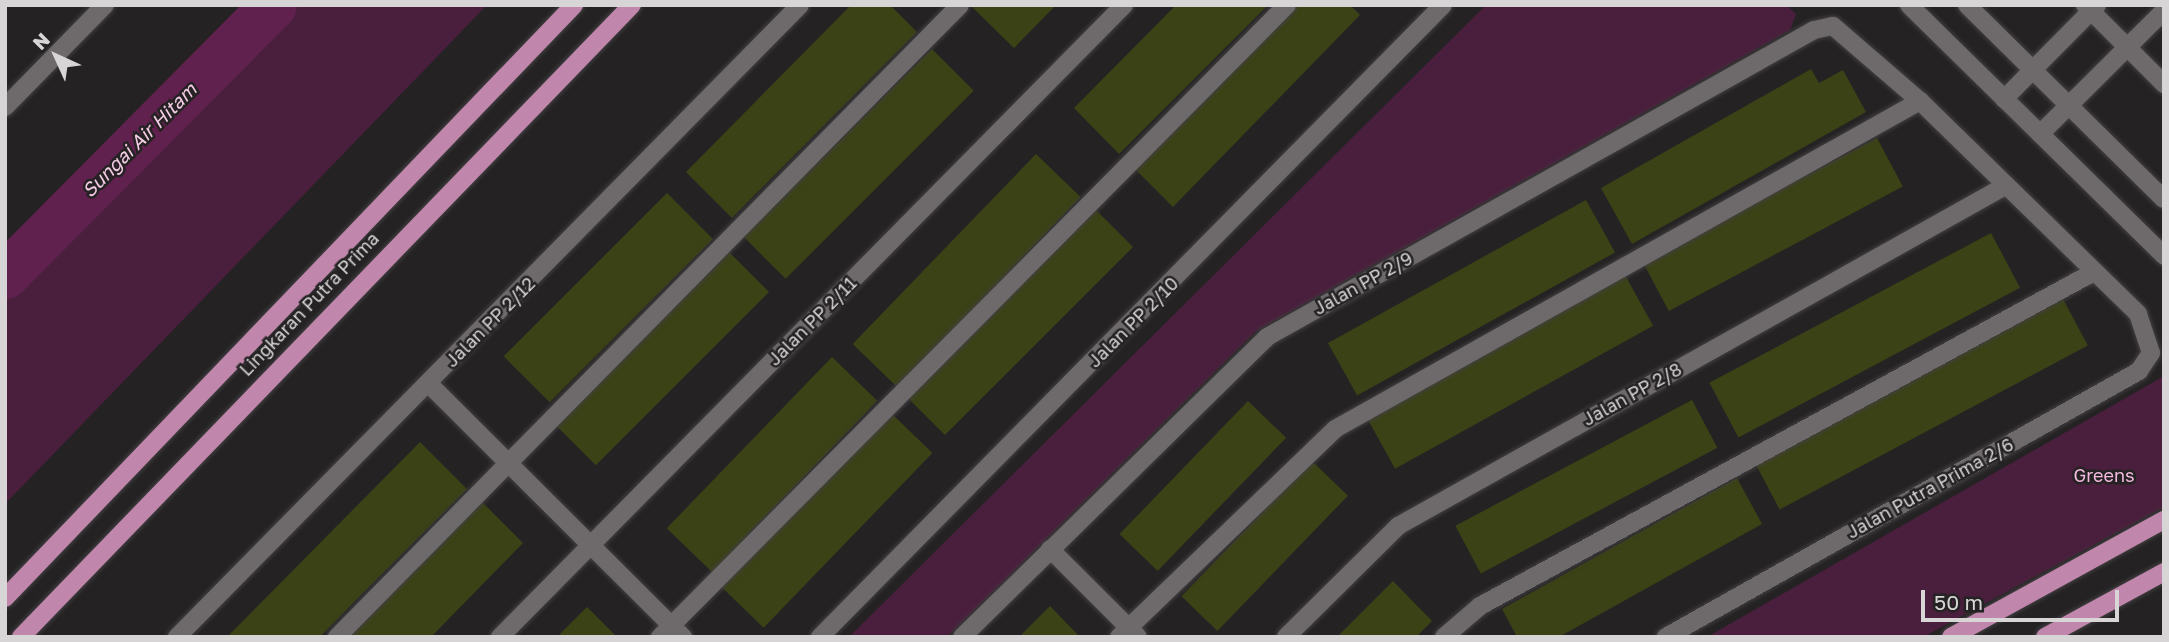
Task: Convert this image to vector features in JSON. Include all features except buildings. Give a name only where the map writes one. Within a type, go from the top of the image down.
[{"type":"main road","name":"Lingkaran Putra Prima","points":[[5,597],[574,5]]},
{"type":"main road","name":"Lingkaran Putra Prima","points":[[21,637],[162,484],[632,5]]},
{"type":"main road","points":[[1951,637],[2164,520]]},
{"type":"main road","points":[[2045,637],[2164,572]]},
{"type":"street","points":[[5,107],[105,5]]},
{"type":"street","name":"Jalan PP 2/12","points":[[177,637],[800,5]]},
{"type":"street","points":[[337,637],[510,465],[960,5]]},
{"type":"street","name":"Jalan PP 2/11","points":[[500,637],[1125,5]]},
{"type":"street","points":[[429,384],[590,545],[671,633],[1287,5]]},
{"type":"street","name":"Jalan PP 2/10","points":[[820,637],[1443,5]]},
{"type":"street","points":[[1909,5],[2164,256]]},
{"type":"street","points":[[1967,5],[2164,199]]},
{"type":"street","points":[[2004,99],[2091,7],[2164,84]]},
{"type":"street","points":[[2040,134],[2164,11]]},
{"type":"street","name":"Jalan PP 2/9","points":[[962,637],[1267,337],[1814,30],[1833,26],[1920,101]]},
{"type":"street","points":[[1050,549],[1129,634],[1335,429],[1920,101],[2092,273],[1480,606],[1444,637]]},
{"type":"street","name":"Jalan PP 2/8","points":[[1286,637],[1398,526],[2005,186]]},
{"type":"street","name":"Jalan Putra Prima 2/6","points":[[1666,637],[2138,370],[2151,353],[2138,314],[2092,273]]},
{"type":"green space","points":[[264,5],[487,5],[5,504],[5,269]]},
{"type":"green space","points":[[1486,5],[1786,5],[1796,14],[1790,30],[1256,331],[947,637],[849,637]]},
{"type":"green space","name":"Greens","points":[[2164,376],[2164,507],[1923,637],[1707,637]]},
{"type":"waterway","name":"Sungai Air Hitam","points":[[5,275],[273,5]]}]
